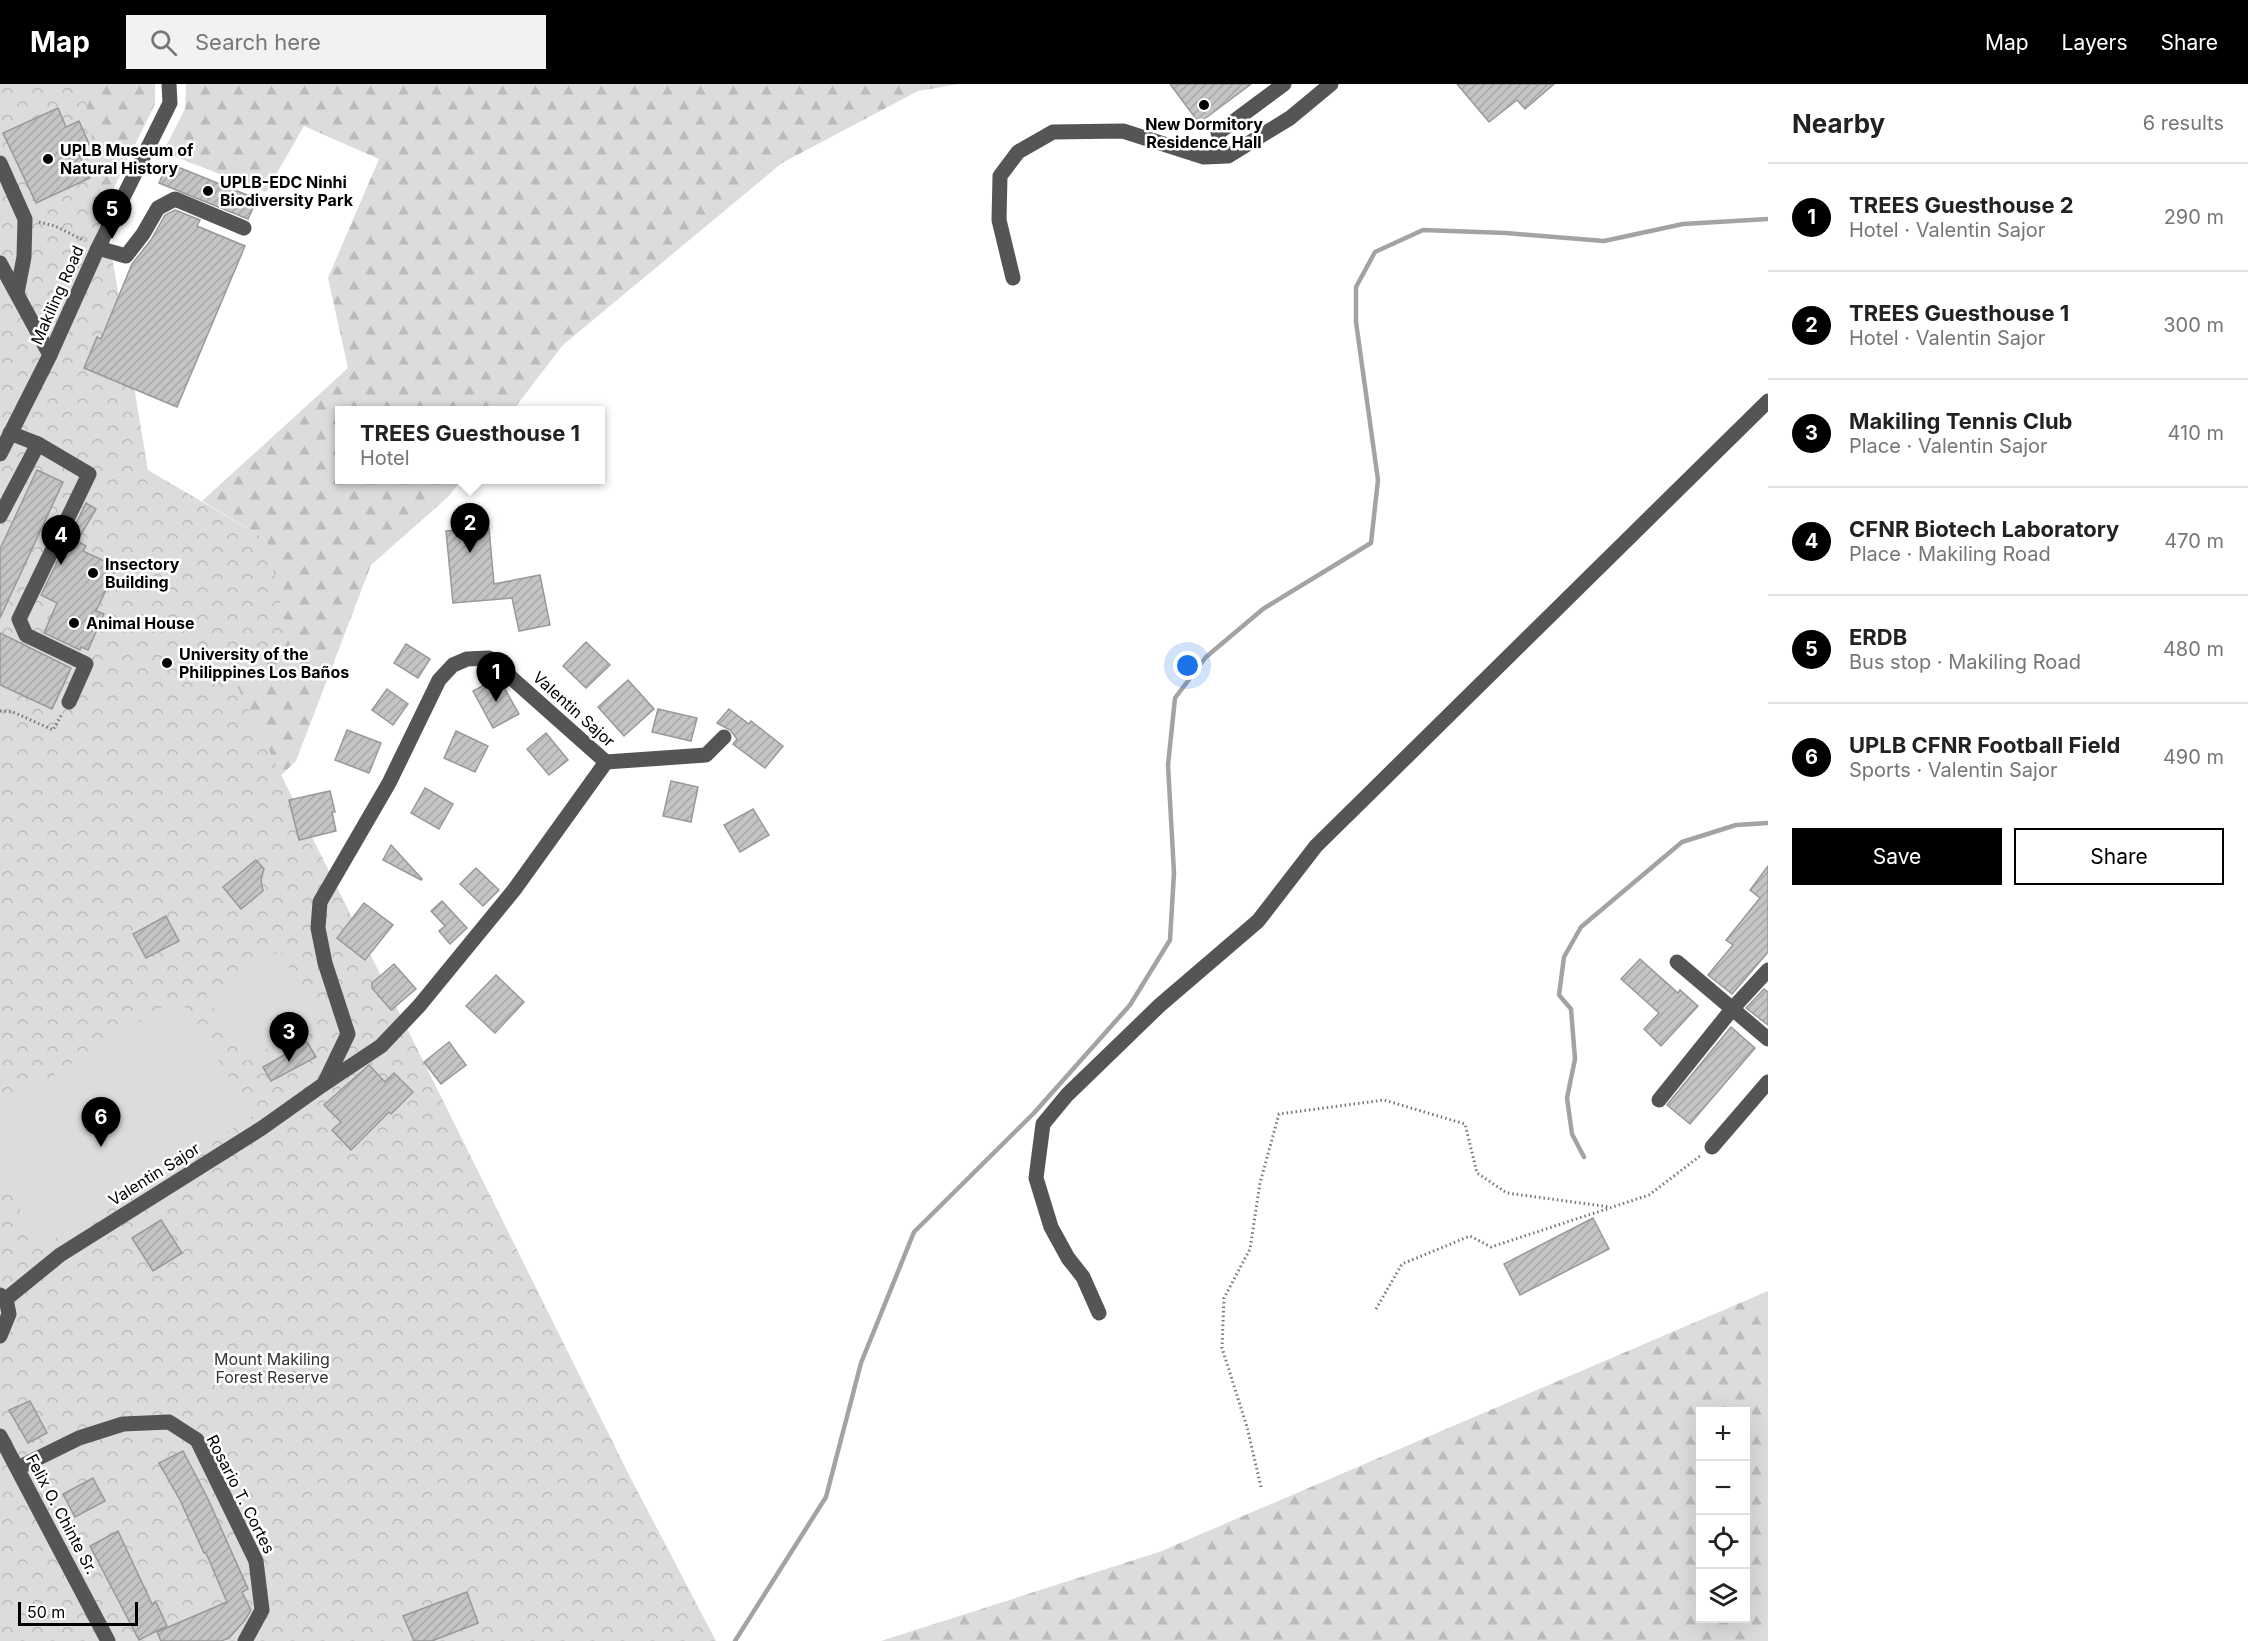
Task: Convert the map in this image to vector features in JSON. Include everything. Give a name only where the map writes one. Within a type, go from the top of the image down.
[{"type":"street","name":"Makiling Road","points":[[0,454],[50,355],[95,246],[170,103],[169,84]]},
{"type":"street","points":[[1218,133],[1284,84]]},
{"type":"street","points":[[1013,278],[999,220],[1000,176],[1018,152],[1053,132],[1124,131],[1204,157],[1228,156],[1290,118],[1331,84]]},
{"type":"street","points":[[0,163],[25,219],[24,257],[17,293]]},
{"type":"street","points":[[95,246],[126,256],[143,234],[158,208],[175,199],[243,228]]},
{"type":"street","points":[[0,263],[50,355]]},
{"type":"street","points":[[1099,1313],[1083,1277],[1068,1258],[1051,1227],[1036,1178],[1043,1124],[1067,1095],[1160,1005],[1258,921],[1317,846],[1768,401]]},
{"type":"street","points":[[10,433],[38,444],[89,474],[19,619],[26,636],[86,664],[69,702]]},
{"type":"street","points":[[0,516],[38,444]]},
{"type":"street","name":"Valentin Sajor","points":[[0,1336],[9,1314],[3,1297],[60,1255],[262,1128],[381,1046],[419,1006],[514,890],[606,762],[489,658],[467,659],[453,665],[440,680],[389,783],[320,902],[318,928],[325,963],[348,1034],[324,1084]]},
{"type":"street","points":[[606,762],[706,755],[724,737]]},
{"type":"street","points":[[1677,962],[1768,1039]]},
{"type":"street","points":[[1659,1100],[1733,1008],[1768,970]]},
{"type":"street","points":[[1712,1147],[1768,1082]]},
{"type":"street","name":"Rosario T. Cortes","points":[[18,1468],[79,1438],[123,1424],[169,1422],[197,1440],[256,1561],[262,1610],[250,1640]]},
{"type":"street","name":"Felix O. Chinte Sr.","points":[[0,1436],[108,1641]]},
{"type":"path","points":[[25,219],[54,226],[95,246]]},
{"type":"path","points":[[0,711],[13,712],[53,730]]},
{"type":"path","points":[[1261,1487],[1247,1427],[1222,1348],[1224,1298],[1250,1249],[1260,1183],[1279,1114],[1384,1100],[1465,1124],[1477,1173],[1507,1193],[1610,1207]]},
{"type":"path","points":[[1376,1309],[1402,1264],[1470,1236],[1491,1247],[1649,1195],[1712,1147]]},
{"type":"green space","points":[[0,84],[155,84],[155,104],[25,369]]},
{"type":"green space","name":"Mount Makiling Forest Reserve","points":[[0,84],[83,84],[148,470],[267,540],[287,634],[235,682],[628,1473],[716,1641],[0,1641]]},
{"type":"green space","points":[[186,84],[959,84],[918,91],[782,163],[563,345],[516,406],[335,406],[335,484],[458,484],[448,497],[371,565],[296,761],[121,928],[267,540],[202,501],[348,368],[328,278],[379,159],[304,126],[266,192],[163,152],[185,109]]},
{"type":"green space","points":[[279,951],[320,1017],[247,1061],[206,995]]},
{"type":"green space","points":[[179,997],[253,1116],[43,1246],[0,1178],[0,1108]]},
{"type":"green space","points":[[1768,1291],[1768,1641],[881,1641],[1159,1552]]},
{"type":"building","name":"New Dormitory Residence Hall","points":[[1170,84],[1251,84],[1199,123]]},
{"type":"building","points":[[1457,84],[1554,84],[1525,109],[1517,100],[1489,122]]},
{"type":"building","name":"UPLB Museum of Natural History","points":[[58,108],[66,127],[79,121],[89,144],[77,150],[90,178],[36,203],[3,133]]},
{"type":"building","name":"UPLB-EDC Ninhi Biodiversity Park","points":[[168,163],[257,199],[248,219],[159,183]]},
{"type":"building","points":[[175,210],[200,220],[197,226],[245,246],[177,407],[84,368],[97,337],[101,339],[132,264],[151,240],[165,215]]},
{"type":"building","points":[[37,470],[63,482],[0,618],[0,549]]},
{"type":"building","points":[[86,503],[96,509],[77,541],[86,546],[83,551],[117,567],[96,611],[104,614],[88,650],[81,647],[80,650],[44,633],[57,603],[41,595]]},
{"type":"building","points":[[489,528],[494,584],[540,575],[550,625],[519,631],[512,598],[453,603],[446,531]]},
{"type":"building","points":[[0,633],[71,668],[52,709],[0,685]]},
{"type":"building","points":[[586,642],[610,665],[586,688],[563,666]]},
{"type":"building","points":[[406,644],[430,659],[418,678],[394,663]]},
{"type":"building","points":[[497,678],[519,714],[493,728],[473,691]]},
{"type":"building","points":[[628,680],[654,709],[624,736],[598,707]]},
{"type":"building","points":[[387,689],[408,704],[393,725],[372,710]]},
{"type":"building","points":[[658,709],[697,718],[691,741],[652,732]]},
{"type":"building","points":[[729,709],[749,724],[751,721],[783,746],[765,768],[733,744],[737,739],[730,730],[717,723]]},
{"type":"building","points":[[347,730],[381,743],[369,773],[335,760]]},
{"type":"building","points":[[456,731],[488,746],[475,772],[444,758]]},
{"type":"building","points":[[546,733],[568,760],[549,775],[527,749]]},
{"type":"building","points":[[671,781],[698,787],[691,822],[663,816]]},
{"type":"building","points":[[425,788],[453,804],[439,829],[411,813]]},
{"type":"building","points":[[330,791],[335,812],[332,812],[336,831],[299,840],[289,800]]},
{"type":"building","points":[[753,809],[769,835],[740,852],[724,825]]},
{"type":"building","points":[[391,845],[422,879],[421,880],[383,860]]},
{"type":"building","points":[[256,860],[264,869],[261,880],[263,891],[241,909],[223,887]]},
{"type":"building","points":[[1768,866],[1768,952],[1732,994],[1708,975],[1733,945],[1726,940],[1760,898],[1750,890]]},
{"type":"building","points":[[476,868],[499,890],[483,906],[460,884]]},
{"type":"building","points":[[442,901],[467,928],[450,944],[439,931],[445,926],[431,911]]},
{"type":"building","points":[[364,903],[393,925],[365,960],[337,938]]},
{"type":"building","points":[[166,916],[179,941],[146,958],[133,934]]},
{"type":"building","points":[[1640,959],[1678,993],[1680,990],[1698,1006],[1661,1046],[1644,1029],[1659,1013],[1621,979]]},
{"type":"building","points":[[394,964],[416,989],[391,1010],[372,988],[372,983]]},
{"type":"building","points":[[496,975],[524,1002],[495,1033],[466,1006]]},
{"type":"building","points":[[1764,989],[1768,992],[1768,1025],[1746,1008]]},
{"type":"building","points":[[1731,1027],[1755,1048],[1690,1124],[1667,1105]]},
{"type":"building","points":[[307,1042],[316,1057],[271,1081],[263,1067]]},
{"type":"building","points":[[449,1042],[466,1065],[441,1084],[424,1062]]},
{"type":"building","points":[[369,1065],[385,1082],[394,1073],[413,1092],[351,1150],[332,1130],[341,1122],[324,1105]]},
{"type":"building","points":[[1593,1218],[1609,1249],[1520,1295],[1504,1264]]},
{"type":"building","points":[[161,1220],[182,1253],[153,1271],[132,1238]]},
{"type":"building","points":[[30,1401],[47,1433],[28,1443],[9,1410]]},
{"type":"building","points":[[183,1451],[208,1499],[248,1589],[242,1592],[251,1610],[229,1638],[221,1641],[161,1641],[157,1632],[227,1602],[206,1553],[159,1463]]},
{"type":"building","points":[[93,1478],[105,1501],[75,1517],[63,1494]]},
{"type":"building","points":[[118,1531],[152,1604],[156,1602],[167,1626],[139,1640],[90,1546]]},
{"type":"building","points":[[467,1592],[478,1623],[432,1641],[414,1641],[403,1616]]},
{"type":"waterway","points":[[735,1641],[826,1497],[861,1363],[914,1232],[1034,1113],[1130,1005],[1170,940],[1174,873],[1168,765],[1175,698],[1206,657],[1263,609],[1371,543],[1378,480],[1356,322],[1356,287],[1375,252],[1423,230],[1506,233],[1604,241],[1683,224],[1768,219]]},
{"type":"waterway","points":[[1584,1157],[1572,1134],[1567,1098],[1575,1059],[1571,1009],[1559,995],[1564,957],[1581,927],[1682,842],[1736,825],[1768,823]]},
{"type":"place","name":"New Dormitory Residence Hall","points":[[1204,105]]},
{"type":"place","name":"UPLB Museum of Natural History","points":[[48,159]]},
{"type":"place","name":"UPLB-EDC Ninhi Biodiversity Park","points":[[208,191]]},
{"type":"place","name":"ERDB","points":[[112,239]]},
{"type":"place","name":"TREES Guesthouse 1","points":[[470,553]]},
{"type":"place","name":"CFNR Biotech Laboratory","points":[[61,565]]},
{"type":"place","name":"Insectory Building","points":[[93,573]]},
{"type":"place","name":"Animal House","points":[[74,623]]},
{"type":"place","name":"University of the Philippines Los Baños","points":[[167,663]]},
{"type":"place","name":"TREES Guesthouse 2","points":[[496,702]]},
{"type":"place","name":"Makiling Tennis Club","points":[[289,1062]]},
{"type":"place","name":"UPLB CFNR Football Field","points":[[101,1147]]}]
